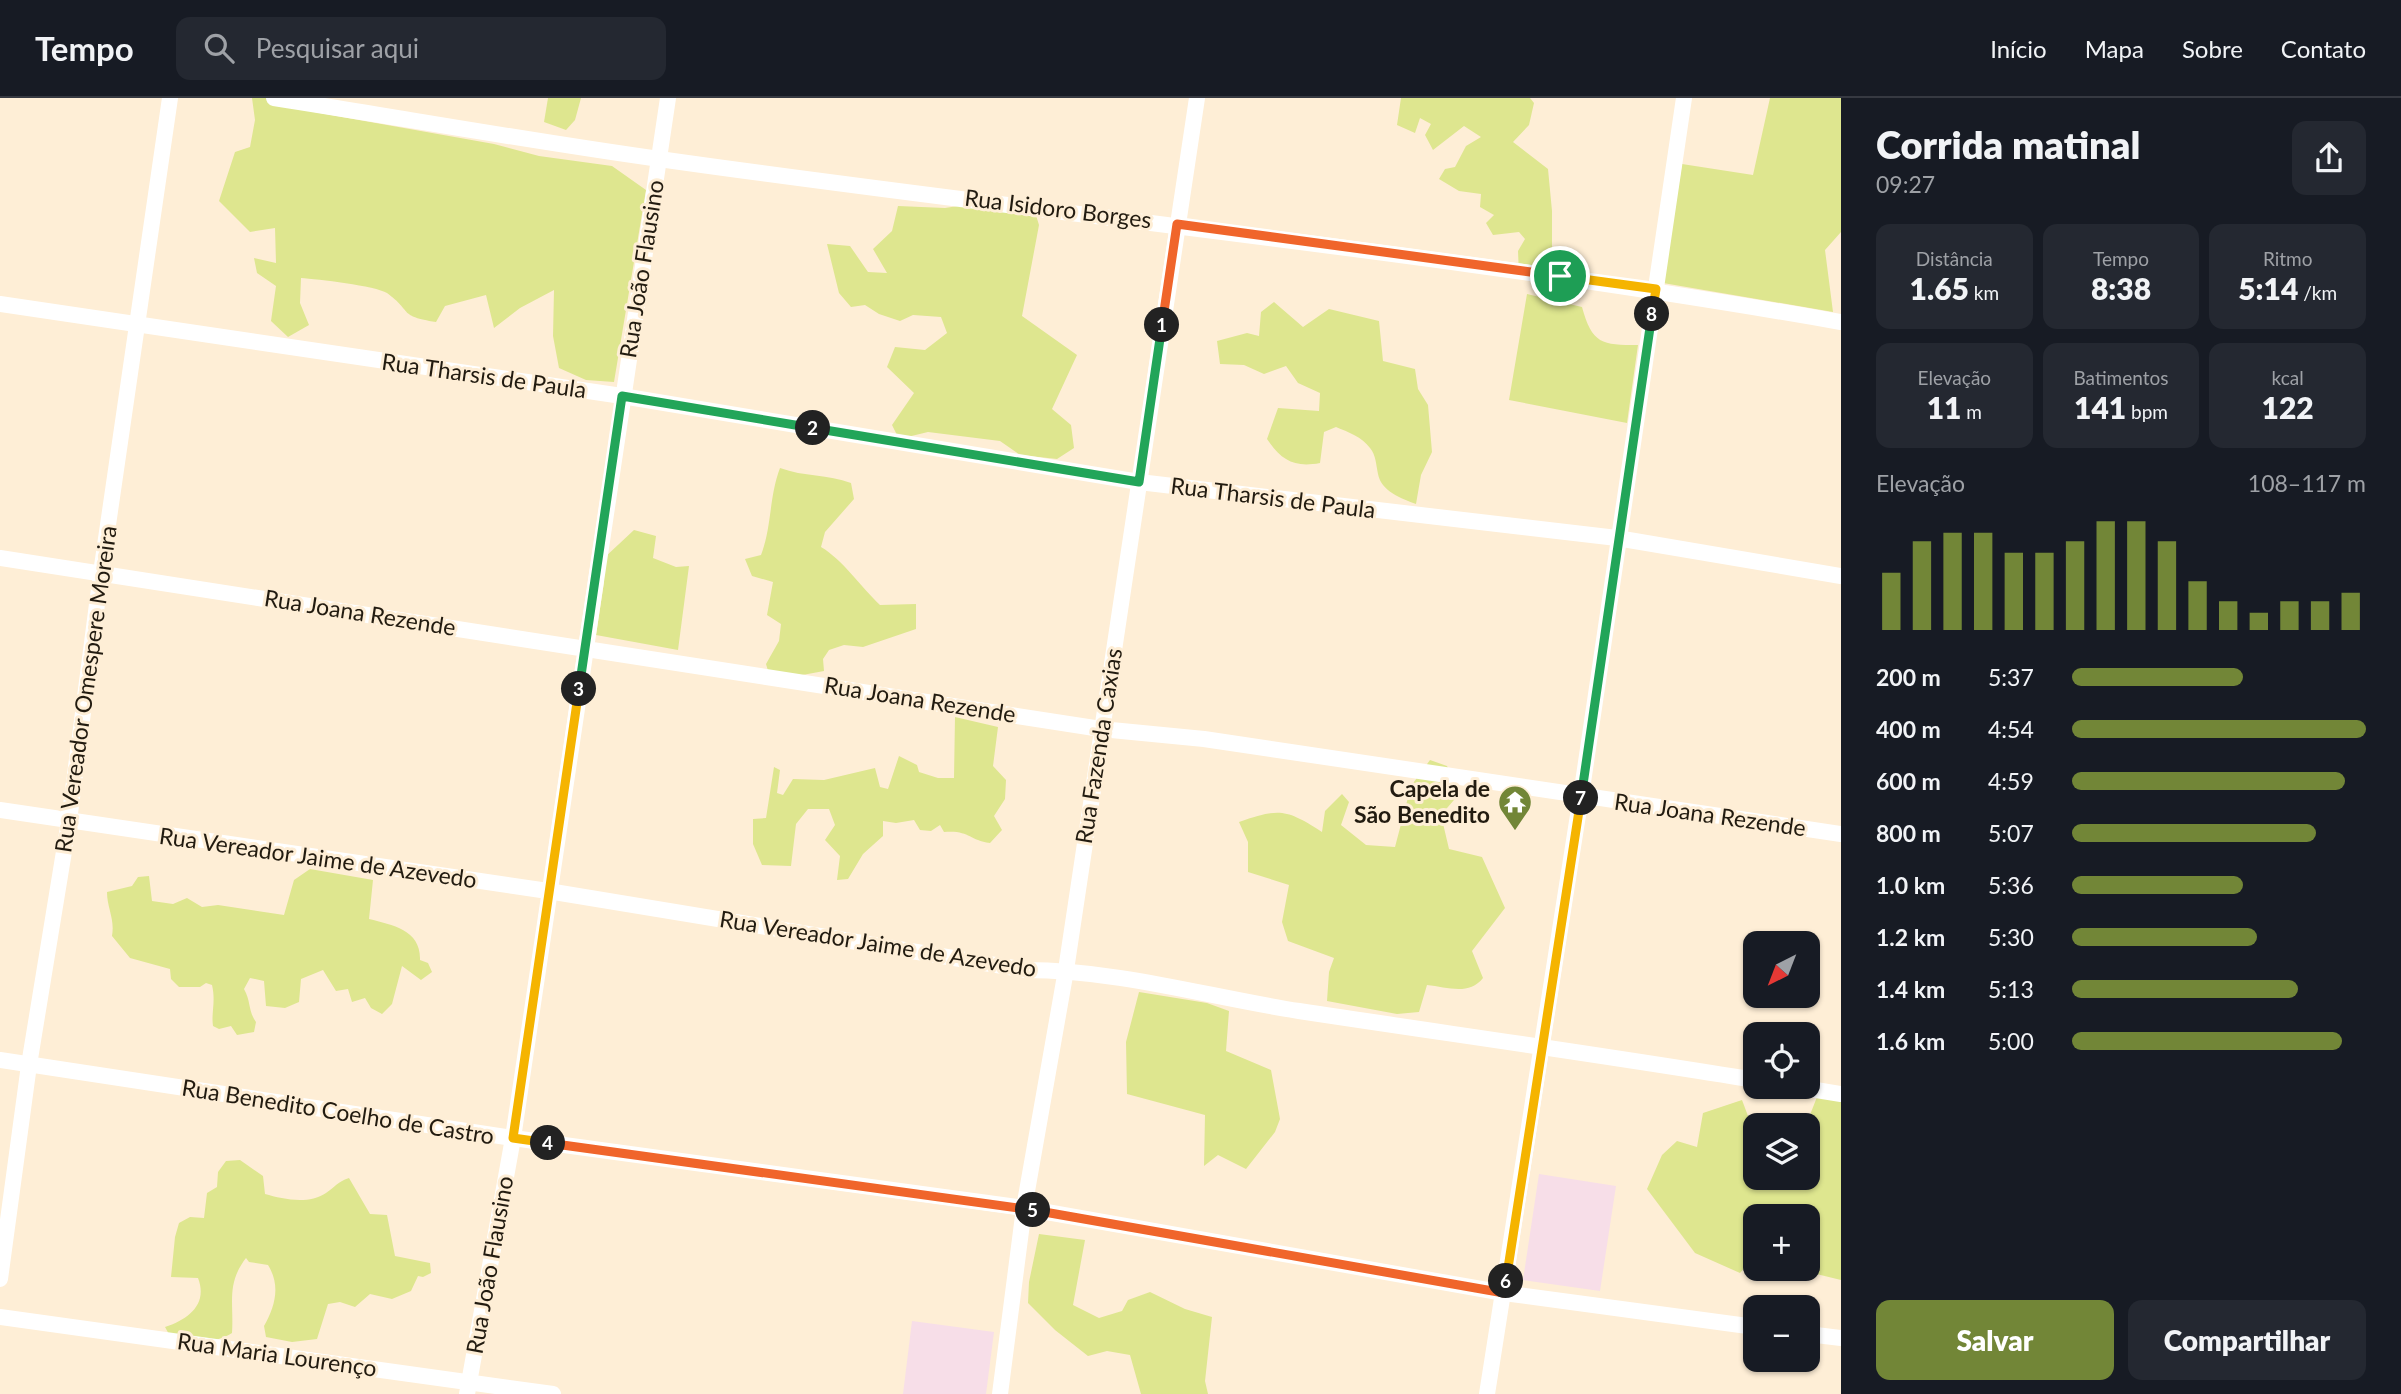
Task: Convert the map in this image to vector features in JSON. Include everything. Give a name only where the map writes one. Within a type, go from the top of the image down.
[{"type":"street","name":"Rua Vereador Omespere Moreira","points":[[0,1279],[29,1065],[69,821],[101,573],[170,98]]},
{"type":"street","name":"Rua Isidoro Borges","points":[[274,98],[659,159],[1177,224],[1656,289],[1841,322]]},
{"type":"street","name":"Rua João Flausino","points":[[468,1387],[513,1138],[668,98]]},
{"type":"street","name":"Rua Fazenda Caxias","points":[[1000,1394],[1024,1208],[1066,970],[1196,98]]},
{"type":"street","points":[[1488,1394],[1581,796],[1684,98]]},
{"type":"street","name":"Rua Tharsis de Paula","points":[[0,304],[622,396],[1139,482],[1617,538],[1841,576]]},
{"type":"street","name":"Rua Joana Rezende","points":[[0,558],[1101,729],[1204,740],[1841,834]]},
{"type":"street","name":"Rua Vereador Jaime de Azevedo","points":[[0,810],[548,891],[1026,970],[1066,970],[1297,1010],[1542,1045],[1743,1078]]},
{"type":"street","name":"Rua Benedito Coelho de Castro","points":[[0,1060],[513,1138],[1024,1208],[1504,1293],[1743,1325]]},
{"type":"street","points":[[1820,1091],[1841,1094]]},
{"type":"street","name":"Rua Maria Lourenço","points":[[0,1317],[468,1387],[553,1394]]},
{"type":"street","points":[[1820,1335],[1841,1338]]},
{"type":"shaded area","points":[[1539,1174],[1616,1186],[1600,1291],[1523,1280]]},
{"type":"shaded area","points":[[912,1321],[994,1332],[986,1394],[903,1394]]},
{"type":"green space","points":[[252,98],[304,98],[314,112],[494,144],[539,156],[612,166],[646,190],[614,382],[586,380],[559,368],[553,336],[554,290],[520,308],[494,328],[486,295],[445,306],[436,322],[416,318],[381,290],[301,278],[300,303],[309,325],[288,337],[271,321],[276,286],[257,273],[254,258],[276,263],[275,228],[250,232],[219,201],[235,152],[250,147],[255,120]]},
{"type":"green space","points":[[548,98],[581,98],[575,120],[566,130],[544,122]]},
{"type":"green space","points":[[1401,98],[1530,98],[1534,103],[1529,125],[1513,142],[1548,169],[1552,211],[1552,265],[1539,278],[1519,275],[1518,251],[1525,239],[1519,232],[1493,235],[1486,223],[1494,215],[1480,207],[1481,194],[1459,191],[1439,179],[1445,169],[1455,167],[1466,146],[1481,137],[1464,126],[1433,150],[1425,135],[1431,124],[1420,118],[1415,133],[1397,125]]},
{"type":"green space","points":[[1770,98],[1841,98],[1841,232],[1825,250],[1833,312],[1663,283],[1682,164],[1753,175]]},
{"type":"green space","points":[[971,204],[1035,212],[1039,225],[1022,316],[1077,355],[1052,409],[1071,425],[1074,448],[1057,459],[1020,455],[1000,441],[928,432],[899,439],[892,425],[914,393],[887,367],[895,347],[925,350],[947,333],[941,317],[913,315],[900,321],[879,314],[865,305],[851,307],[839,293],[827,244],[850,246],[868,272],[887,273],[873,249],[892,231],[898,206],[945,208]]},
{"type":"green space","points":[[1527,294],[1582,307],[1590,329],[1600,340],[1638,345],[1627,423],[1509,400]]},
{"type":"green space","points":[[1274,302],[1303,327],[1329,309],[1379,321],[1383,361],[1415,369],[1418,389],[1428,405],[1432,452],[1421,475],[1416,504],[1393,494],[1383,485],[1372,451],[1355,435],[1336,427],[1324,432],[1320,463],[1311,464],[1289,461],[1267,439],[1278,408],[1319,411],[1320,393],[1298,383],[1286,366],[1264,374],[1244,365],[1220,364],[1217,341],[1247,333],[1259,336],[1261,312]]},
{"type":"green space","points":[[780,468],[851,483],[854,499],[825,532],[821,547],[844,566],[880,605],[916,604],[916,629],[863,647],[844,645],[829,650],[823,659],[824,671],[797,676],[769,674],[766,664],[779,641],[781,624],[767,615],[773,582],[752,576],[745,559],[761,555]]},
{"type":"green space","points":[[634,530],[656,536],[653,558],[676,567],[689,566],[678,650],[596,635],[604,582],[604,558]]},
{"type":"green space","points":[[955,717],[998,727],[993,766],[1006,780],[1005,799],[994,816],[1002,830],[990,843],[959,832],[944,832],[940,825],[931,831],[920,830],[914,820],[896,823],[883,821],[883,836],[863,854],[848,879],[837,880],[840,856],[825,840],[835,825],[829,809],[808,809],[796,824],[791,866],[762,865],[753,844],[753,819],[766,818],[774,767],[780,770],[777,793],[783,795],[793,779],[824,780],[875,768],[880,787],[888,789],[899,756],[917,765],[919,772],[938,778],[954,778]]},
{"type":"green space","points":[[1430,760],[1447,766],[1460,793],[1441,815],[1449,849],[1482,857],[1505,908],[1472,951],[1483,978],[1477,984],[1464,989],[1427,985],[1419,1012],[1397,1014],[1327,1001],[1329,972],[1334,958],[1288,941],[1282,922],[1289,885],[1248,872],[1248,842],[1239,822],[1264,814],[1282,813],[1300,819],[1322,832],[1325,811],[1342,794],[1349,802],[1341,825],[1366,845],[1395,847],[1411,786]]},
{"type":"green space","points":[[310,869],[373,880],[369,919],[404,930],[411,935],[419,950],[420,960],[428,963],[432,972],[421,980],[402,966],[392,1004],[382,1014],[371,1008],[365,998],[352,1002],[348,989],[336,991],[323,970],[301,979],[299,1002],[285,1008],[266,1006],[264,981],[250,978],[244,989],[256,1022],[254,1032],[237,1035],[231,1026],[219,1029],[213,1026],[212,985],[206,983],[200,987],[179,987],[171,979],[170,969],[130,958],[112,936],[107,892],[132,886],[138,877],[149,876],[152,901],[173,904],[187,898],[202,907],[218,905],[284,915],[294,880]]},
{"type":"green space","points":[[1139,992],[1207,1003],[1229,1011],[1226,1051],[1271,1070],[1280,1119],[1275,1132],[1246,1169],[1218,1155],[1204,1166],[1205,1115],[1127,1094],[1126,1042]]},
{"type":"green space","points":[[1820,1098],[1841,1101],[1841,1280],[1820,1275],[1820,1204],[1743,1204],[1743,1270],[1740,1273],[1695,1253],[1647,1189],[1662,1155],[1677,1141],[1697,1147],[1703,1113],[1742,1100],[1747,1113],[1743,1113],[1743,1190],[1820,1190],[1820,1113],[1811,1113],[1816,1099]]},
{"type":"green space","points":[[240,1160],[263,1176],[265,1194],[287,1199],[319,1197],[349,1178],[370,1214],[387,1215],[395,1256],[430,1263],[431,1273],[418,1276],[411,1291],[392,1299],[370,1294],[355,1307],[340,1302],[328,1304],[317,1339],[292,1342],[266,1337],[264,1326],[275,1296],[272,1273],[268,1265],[249,1262],[246,1258],[233,1285],[232,1333],[212,1341],[176,1347],[165,1327],[189,1315],[200,1296],[198,1278],[171,1277],[179,1223],[190,1217],[204,1218],[207,1193],[217,1187],[218,1172],[226,1161]]},
{"type":"green space","points":[[1039,1234],[1085,1240],[1073,1305],[1099,1318],[1122,1311],[1128,1300],[1150,1292],[1185,1309],[1212,1317],[1205,1381],[1208,1394],[1141,1394],[1130,1355],[1107,1351],[1088,1356],[1055,1330],[1028,1303],[1029,1282]]},
{"type":"place","name":"Capela de São Benedito","points":[[1515,832]]},
{"type":"route","points":[[1177,224],[1560,276],[1656,289],[1504,1293],[1024,1208],[513,1138],[622,396],[1139,482],[1177,224]]}]
